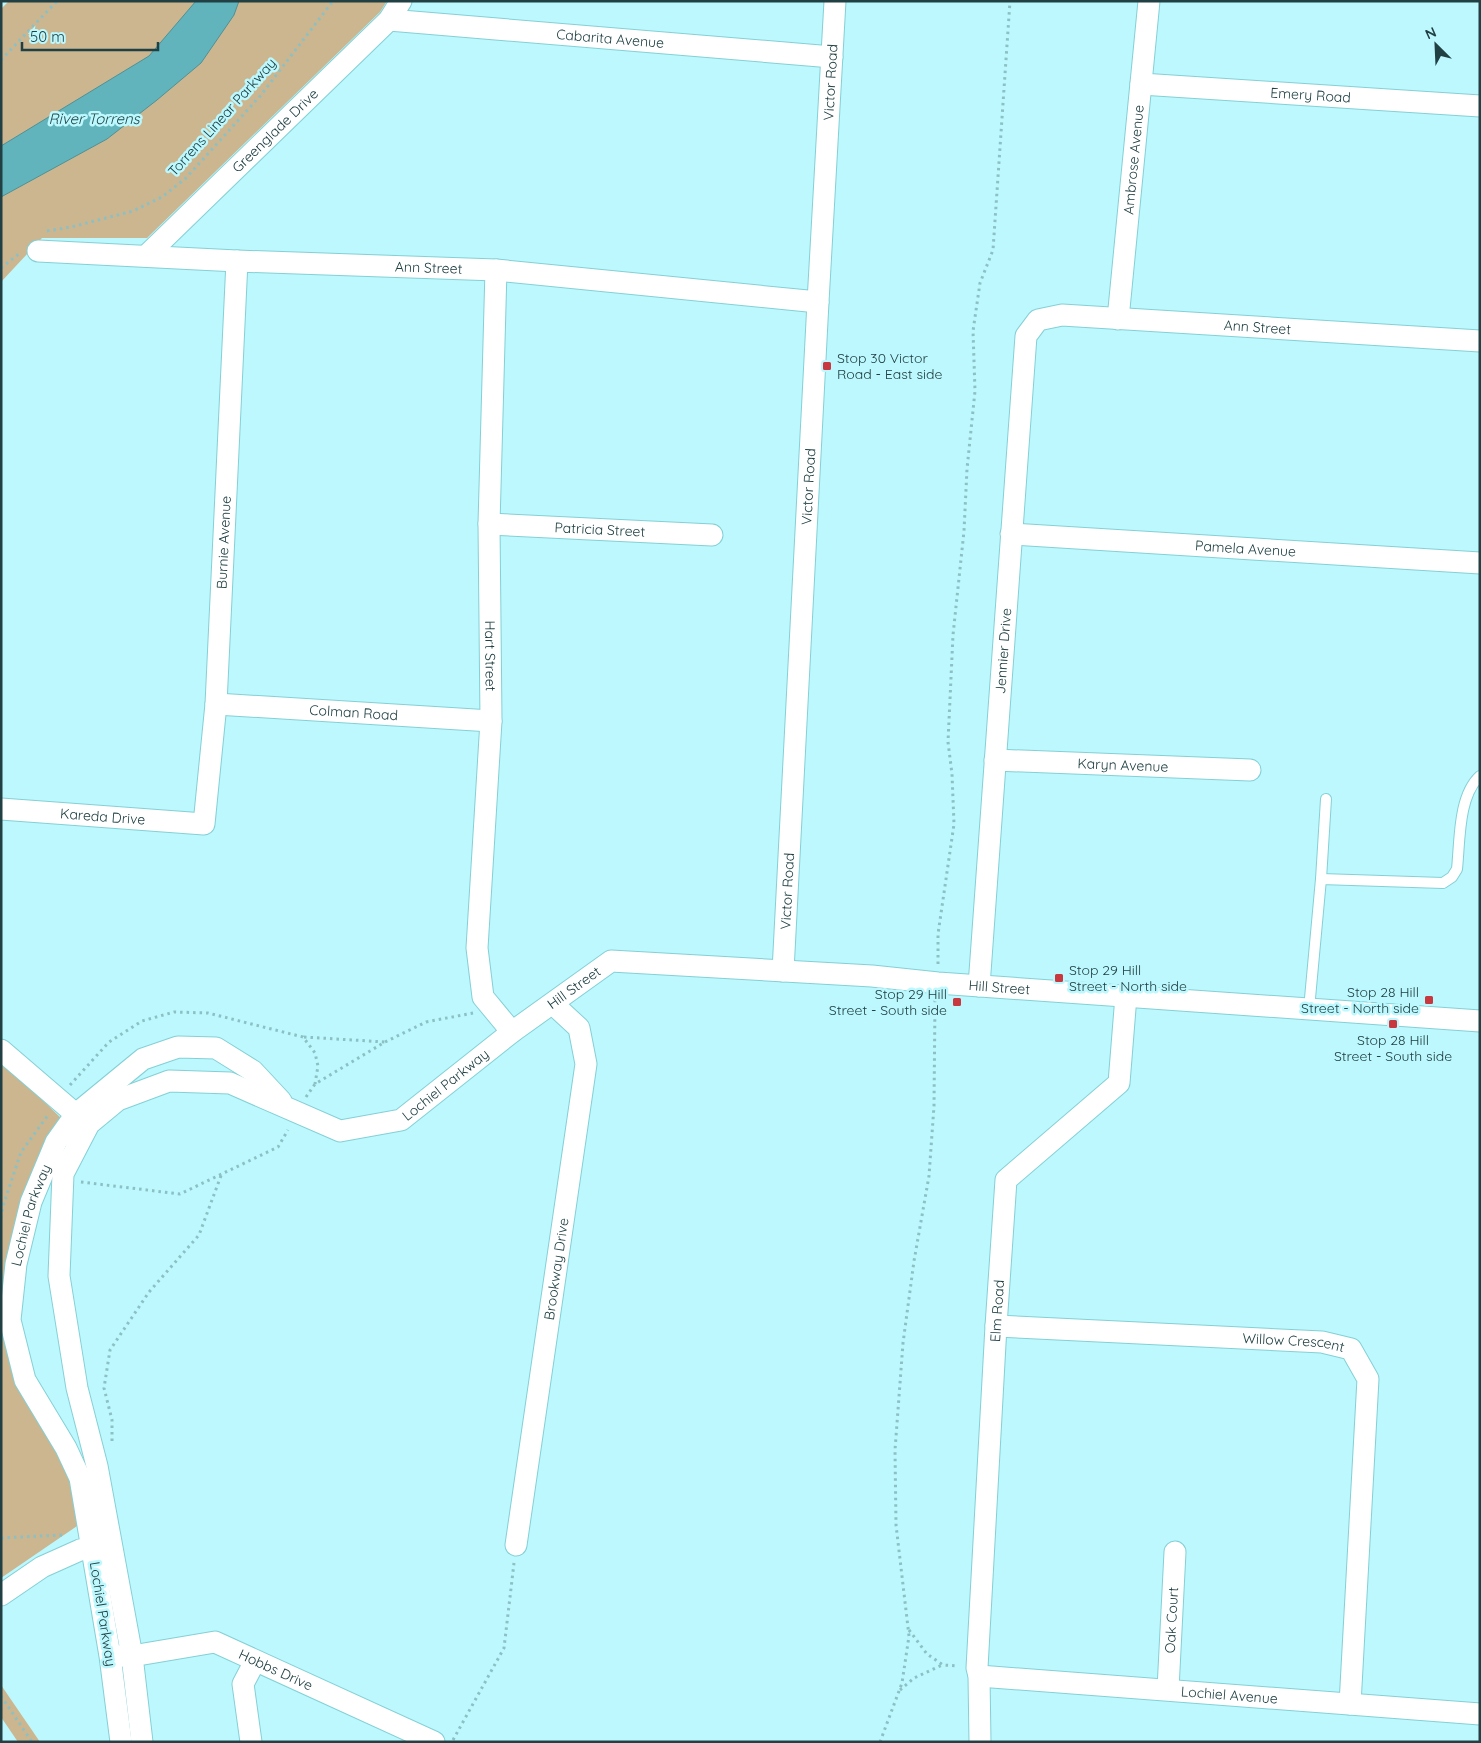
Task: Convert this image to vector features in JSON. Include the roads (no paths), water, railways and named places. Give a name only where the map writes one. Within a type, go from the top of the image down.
[{"type":"street","name":"Greenglade Drive","points":[[146,256],[389,20],[401,1]]},
{"type":"street","name":"Victor Road","points":[[783,971],[835,1]]},
{"type":"street","name":"Ambrose Avenue","points":[[1118,319],[1149,1]]},
{"type":"street","name":"Cabarita Avenue","points":[[389,20],[832,57]]},
{"type":"street","name":"Emery Road","points":[[1141,84],[1480,106]]},
{"type":"street","name":"Ann Street","points":[[34,245],[146,256],[237,261],[496,270],[818,302]]},
{"type":"street","name":"Burnie Avenue","points":[[204,824],[216,704],[237,261]]},
{"type":"street","name":"Hart Street","points":[[496,270],[489,524],[491,721],[477,948],[483,997],[512,1032]]},
{"type":"street","name":"Ann Street","points":[[1038,320],[1062,315],[1480,341]]},
{"type":"street","name":"Jennier Drive","points":[[978,986],[1026,336],[1038,320]]},
{"type":"street","name":"Patricia Street","points":[[489,524],[712,535]]},
{"type":"street","name":"Pamela Avenue","points":[[1011,534],[1480,563]]},
{"type":"street","name":"Colman Road","points":[[216,704],[491,721]]},
{"type":"street","name":"Karyn Avenue","points":[[995,760],[1250,770]]},
{"type":"street","name":"Kareda Drive","points":[[1,809],[204,824]]},
{"type":"street","name":"Hill Street","points":[[512,1032],[611,961],[872,976],[978,986],[1480,1021]]},
{"type":"street","name":"Elm Road","points":[[980,1742],[978,1672],[996,1326],[1006,1180],[1119,1083],[1126,996]]},
{"type":"street","name":"Brookway Drive","points":[[516,1545],[586,1064],[578,1028],[553,1004]]},
{"type":"street","name":"Lochiel Parkway","points":[[121,1742],[98,1541],[97,1466],[77,1388],[59,1276],[63,1174],[82,1119],[118,1100],[169,1081],[230,1083],[340,1131],[401,1120],[512,1032]]},
{"type":"street","name":"Lochiel Parkway","points":[[142,1742],[132,1656],[80,1478],[66,1448],[25,1380],[10,1320],[16,1264],[31,1202],[56,1142],[143,1059],[178,1047],[216,1048],[253,1071],[295,1110]]},
{"type":"street","points":[[1,1050],[82,1119]]},
{"type":"street","name":"Willow Crescent","points":[[996,1326],[1322,1342],[1351,1349],[1368,1379],[1350,1704]]},
{"type":"street","points":[[1,1595],[42,1566],[98,1541]]},
{"type":"street","name":"Oak Court","points":[[1168,1689],[1175,1552]]},
{"type":"street","name":"Hobbs Drive","points":[[110,1656],[132,1656],[215,1642],[434,1742]]},
{"type":"street","points":[[251,1742],[243,1684],[255,1661]]},
{"type":"street","name":"Lochiel Avenue","points":[[978,1672],[1480,1714]]},
{"type":"lane","points":[[1321,879],[1443,883],[1452,877],[1457,869],[1463,807],[1473,782],[1480,776]]},
{"type":"lane","points":[[1309,1009],[1326,799]]},
{"type":"water","name":"River Torrens","points":[[196,1],[239,1],[234,15],[201,63],[107,139],[1,197],[1,146],[149,56]]},
{"type":"place","name":"Stop 30 Victor Road - East side","points":[[827,366]]},
{"type":"place","name":"Stop 29 Hill Street - North side","points":[[1059,978]]},
{"type":"place","name":"Stop 28 Hill Street - North side","points":[[1429,1000]]},
{"type":"place","name":"Stop 29 Hill Street - South side","points":[[957,1002]]},
{"type":"place","name":"Stop 28 Hill Street - South side","points":[[1393,1024]]}]
